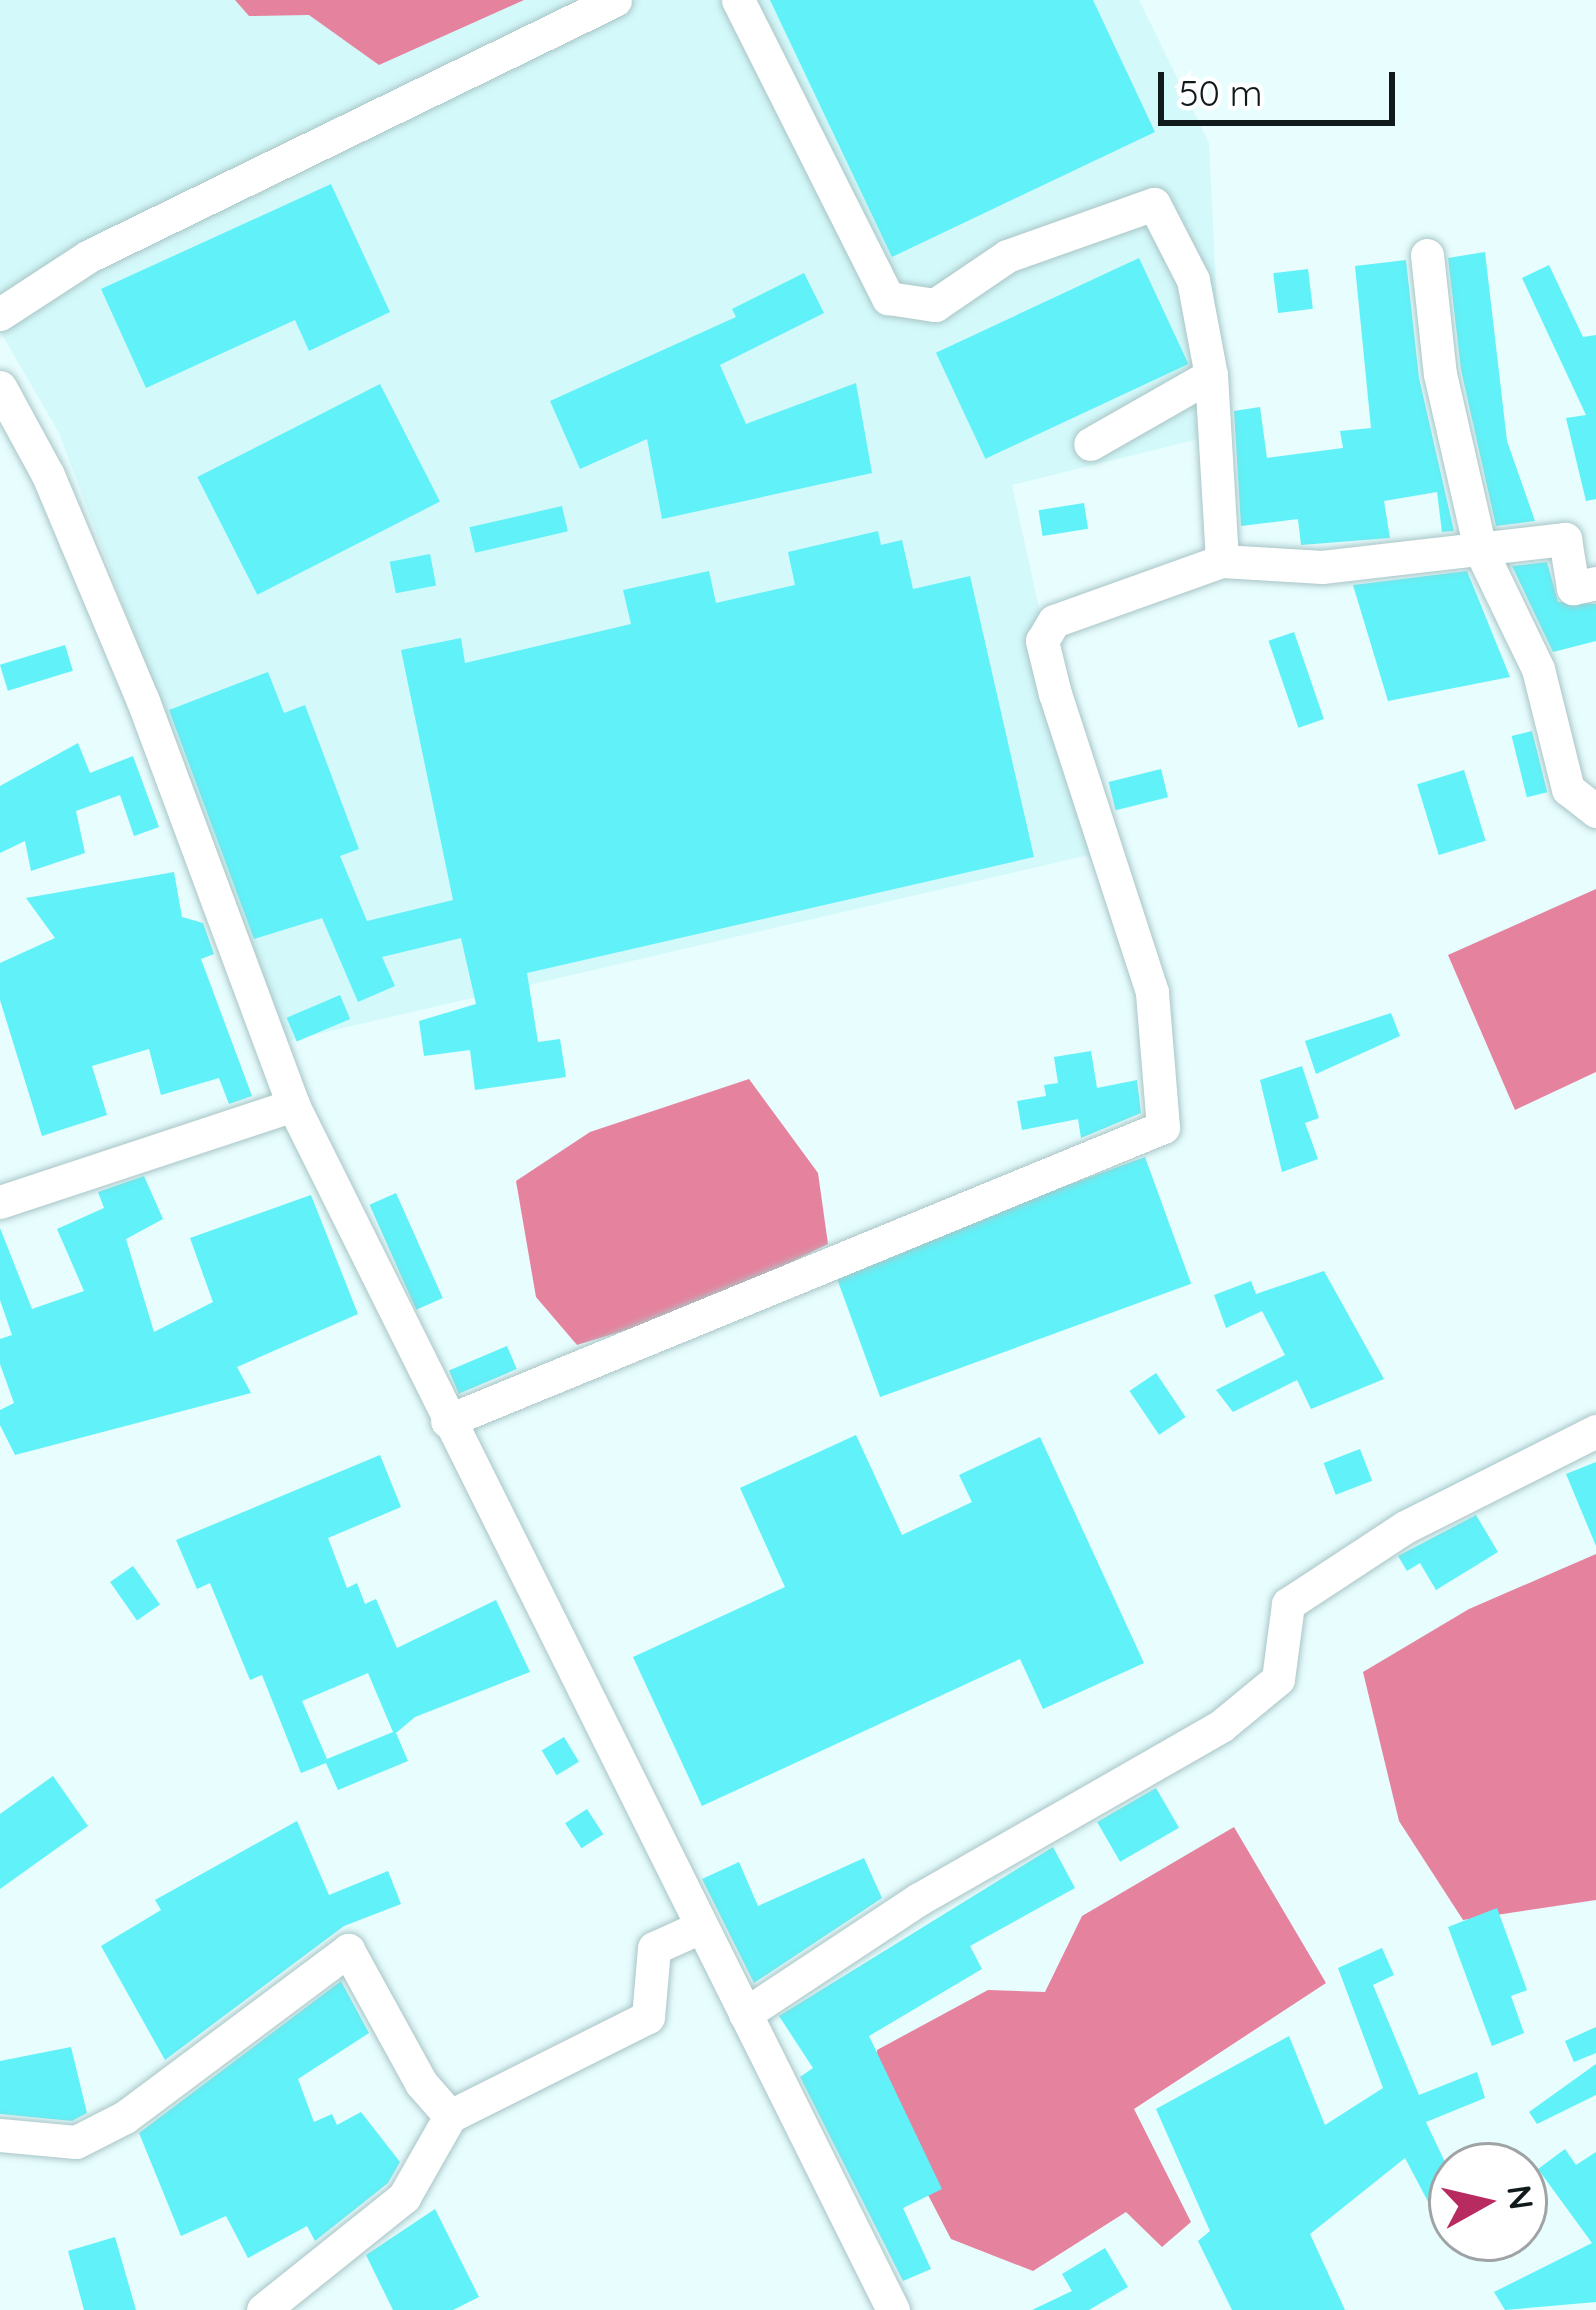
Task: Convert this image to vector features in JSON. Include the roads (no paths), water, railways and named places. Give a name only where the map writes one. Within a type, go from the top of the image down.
[{"type":"street","points":[[0,314],[88,256],[615,0]]},
{"type":"street","points":[[738,0],[888,298],[935,305],[1006,256],[1154,204],[1193,280],[1210,375],[1222,561]]},
{"type":"street","points":[[1427,255],[1440,374],[1480,549],[1538,669],[1568,789],[1596,811]]},
{"type":"street","points":[[1090,444],[1210,375]]},
{"type":"street","points":[[0,387],[48,475],[143,701],[293,1105],[698,1928],[893,2310]]},
{"type":"street","points":[[447,1421],[1163,1127],[1152,992],[1102,860],[1042,641],[1054,621],[1222,561],[1322,567],[1565,538],[1573,588],[1596,583]]},
{"type":"street","points":[[0,1202],[293,1105]]},
{"type":"street","points":[[745,2014],[919,1899],[1221,1726],[1278,1679],[1288,1604],[1406,1527],[1596,1431]]},
{"type":"street","points":[[263,2310],[404,2197],[450,2116],[648,2017],[654,1948],[698,1928]]},
{"type":"street","points":[[0,2135],[76,2142],[124,2117],[348,1951],[421,2083],[450,2116]]}]
